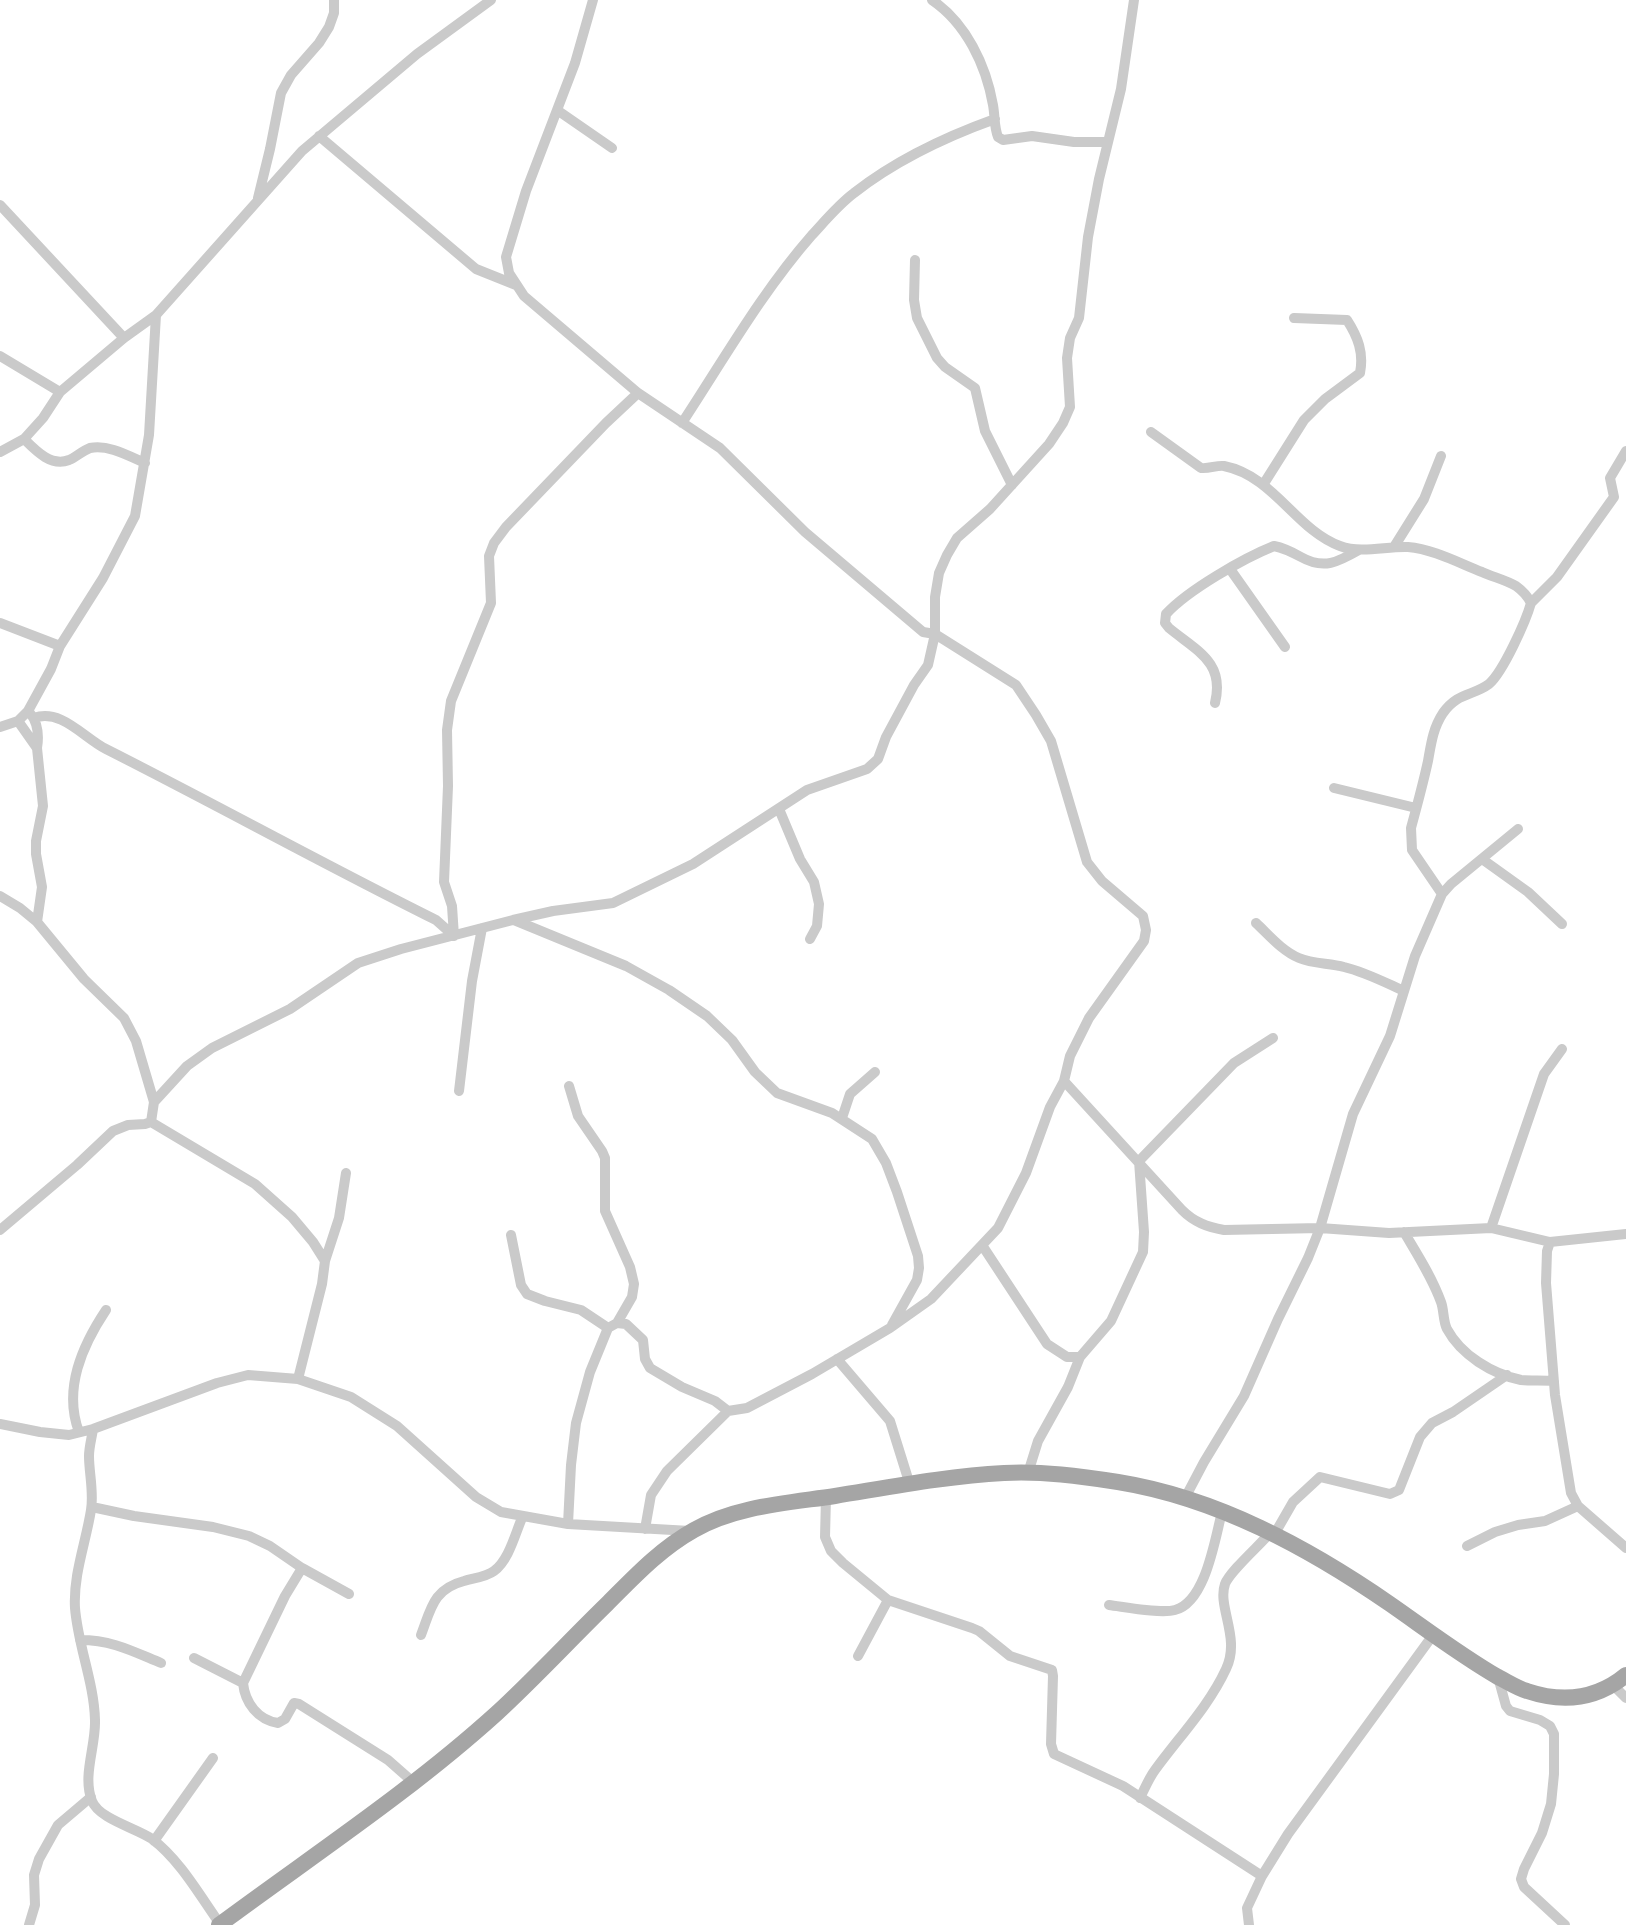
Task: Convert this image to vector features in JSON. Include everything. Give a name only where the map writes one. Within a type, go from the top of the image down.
[{"type":"main road","points":[[219,1924],[413,1782],[494,1715],[641,1569],[693,1531],[716,1519],[740,1512],[826,1497],[958,1478],[1028,1473],[1079,1476],[1123,1483],[1185,1498],[1272,1534],[1354,1579],[1474,1664],[1526,1691],[1575,1699],[1597,1693],[1620,1680]]},
{"type":"street","points":[[257,202],[281,93],[291,75],[320,43],[334,13],[334,0]]},
{"type":"street","points":[[0,452],[24,440],[43,418],[60,392],[124,338],[156,315],[302,151],[417,54],[491,0]]},
{"type":"street","points":[[593,0],[575,63],[526,191],[506,257],[509,273],[516,285],[524,296],[638,393],[720,448],[805,532],[923,632],[935,634],[1016,685],[1051,741],[1087,862],[1102,881],[1143,916],[1146,930],[1144,941],[1089,1018],[1070,1056],[1064,1081],[1050,1107],[1026,1173],[998,1228],[931,1299],[890,1328],[747,1408],[728,1411],[667,1471],[651,1495],[645,1529]]},
{"type":"street","points":[[932,0],[956,21],[971,42],[993,104],[998,137],[1003,140],[1032,136],[1074,142],[1108,142]]},
{"type":"street","points":[[154,1102],[187,1066],[212,1048],[290,1009],[319,987],[358,963],[401,949],[513,920],[553,911],[613,903],[693,864],[807,790],[867,769],[878,759],[886,737],[914,685],[928,665],[935,634],[935,597],[939,573],[947,555],[957,538],[990,509],[1049,444],[1063,423],[1070,407],[1067,358],[1070,338],[1079,318],[1088,237],[1099,179],[1121,89],[1134,0]]},
{"type":"street","points":[[557,110],[612,148]]},
{"type":"street","points":[[682,423],[786,266],[835,210],[854,193],[921,151],[995,119]]},
{"type":"street","points":[[319,136],[477,269],[516,285]]},
{"type":"street","points":[[0,205],[124,338]]},
{"type":"street","points":[[915,260],[914,300],[917,318],[937,358],[945,367],[975,388],[985,431],[1012,484]]},
{"type":"street","points":[[37,922],[42,887],[36,841],[43,806],[38,740],[31,715],[60,646],[104,578],[135,516],[149,435],[156,315]]},
{"type":"street","points":[[1263,485],[1304,420],[1325,399],[1360,373],[1362,358],[1360,346],[1347,320],[1294,318]]},
{"type":"street","points":[[0,356],[60,392]]},
{"type":"street","points":[[454,936],[452,906],[444,882],[448,786],[447,730],[451,701],[490,603],[489,556],[494,543],[506,527],[638,393]]},
{"type":"street","points":[[1151,432],[1190,462],[1202,468],[1221,466],[1229,468],[1263,485],[1285,502],[1298,517],[1340,546],[1359,550],[1410,547],[1431,552],[1514,585],[1527,595],[1531,603]]},
{"type":"street","points":[[24,440],[52,461],[67,461],[92,448],[114,449],[145,463]]},
{"type":"street","points":[[1442,894],[1412,850],[1411,828],[1433,732],[1444,713],[1463,695],[1488,684],[1498,674],[1528,614],[1531,603],[1557,577],[1614,496],[1610,478],[1626,451]]},
{"type":"street","points":[[1394,547],[1424,499],[1441,456]]},
{"type":"street","points":[[1215,703],[1218,691],[1210,662],[1165,623],[1170,609],[1230,569],[1274,546],[1282,547],[1314,564],[1333,562],[1359,550]]},
{"type":"street","points":[[1230,569],[1285,647]]},
{"type":"street","points":[[0,623],[60,646]]},
{"type":"street","points":[[0,727],[18,722],[31,715],[43,715],[61,720],[98,745],[436,920],[454,936]]},
{"type":"street","points":[[18,722],[37,748]]},
{"type":"street","points":[[1334,788],[1416,808]]},
{"type":"street","points":[[779,809],[800,859],[814,882],[819,904],[817,926],[810,939]]},
{"type":"street","points":[[1185,1498],[1244,1396],[1308,1258],[1320,1228],[1353,1114],[1390,1036],[1415,956],[1442,894],[1518,829]]},
{"type":"street","points":[[1482,859],[1528,892],[1562,924]]},
{"type":"street","points":[[0,896],[37,922],[84,979],[124,1018],[136,1041],[154,1102],[151,1122]]},
{"type":"street","points":[[513,920],[626,966],[669,990],[707,1016],[732,1040],[755,1072],[777,1093],[832,1113],[872,1138],[886,1163],[897,1192],[918,1256],[920,1269],[917,1280],[890,1328]]},
{"type":"street","points":[[1256,923],[1285,950],[1297,957],[1363,973],[1404,992]]},
{"type":"street","points":[[459,1091],[472,981],[482,928]]},
{"type":"street","points":[[1028,1473],[1038,1441],[1068,1387],[1080,1358],[1111,1321],[1143,1252],[1144,1232],[1139,1161],[1233,1063],[1273,1038]]},
{"type":"street","points":[[1491,1228],[1544,1074],[1562,1049]]},
{"type":"street","points":[[842,1118],[850,1094],[875,1072]]},
{"type":"street","points":[[1064,1081],[1192,1220],[1210,1228],[1224,1230],[1320,1228],[1389,1233],[1491,1228],[1550,1242],[1626,1234]]},
{"type":"street","points":[[568,1524],[576,1423],[590,1372],[612,1325],[632,1297],[634,1284],[630,1267],[605,1210],[605,1158],[602,1150],[578,1116],[569,1086]]},
{"type":"street","points":[[0,1230],[77,1165],[113,1131],[128,1125],[151,1122],[255,1184],[292,1217],[313,1242],[325,1261]]},
{"type":"street","points":[[298,1379],[322,1284],[325,1261],[339,1218],[346,1173]]},
{"type":"street","points":[[1404,1232],[1442,1303],[1446,1327],[1460,1347],[1482,1364],[1507,1375],[1522,1380],[1554,1381]]},
{"type":"street","points":[[511,1235],[522,1285],[527,1294],[581,1310],[612,1325],[626,1324],[643,1340],[645,1359],[650,1368],[682,1387],[715,1401],[728,1411]]},
{"type":"street","points":[[1550,1242],[1547,1251],[1546,1283],[1554,1381],[1560,1436],[1571,1493],[1578,1506],[1626,1548]]},
{"type":"street","points":[[982,1245],[1047,1344],[1067,1357],[1080,1358]]},
{"type":"street","points":[[79,1432],[73,1409],[74,1383],[84,1348],[106,1310]]},
{"type":"street","points":[[837,1359],[890,1421],[910,1485]]},
{"type":"street","points":[[0,1424],[69,1435],[93,1429],[217,1383],[248,1375],[298,1379],[351,1397],[397,1426],[476,1497],[501,1512],[522,1518],[568,1524],[693,1531]]},
{"type":"street","points":[[1140,1798],[1154,1771],[1193,1720],[1227,1668],[1232,1647],[1223,1594],[1225,1583],[1272,1534],[1293,1502],[1320,1477],[1390,1494],[1395,1493],[1399,1490],[1420,1437],[1432,1423],[1453,1412],[1507,1375]]},
{"type":"street","points":[[93,1429],[88,1453],[92,1508],[75,1608],[94,1699],[95,1739],[89,1778],[92,1802],[99,1811],[154,1841],[175,1862],[219,1924]]},
{"type":"street","points":[[826,1497],[825,1537],[831,1551],[888,1600],[980,1631],[1010,1656],[1052,1670],[1051,1744],[1054,1754],[1102,1774],[1123,1786],[1262,1876]]},
{"type":"street","points":[[1467,1546],[1495,1532],[1518,1525],[1545,1521],[1578,1506]]},
{"type":"street","points":[[92,1508],[213,1527],[249,1536],[270,1546],[302,1568],[349,1594]]},
{"type":"street","points":[[1109,1605],[1175,1611],[1185,1606],[1197,1594],[1206,1574],[1222,1512]]},
{"type":"street","points":[[421,1635],[437,1596],[459,1582],[487,1575],[503,1561],[522,1518]]},
{"type":"street","points":[[302,1568],[285,1596],[243,1683],[244,1694],[249,1705],[263,1717],[278,1723],[285,1719],[294,1703],[299,1704],[388,1760],[413,1782]]},
{"type":"street","points":[[858,1656],[888,1600]]},
{"type":"street","points":[[1249,1925],[1247,1908],[1262,1876],[1288,1834],[1432,1635]]},
{"type":"street","points":[[80,1640],[100,1640],[120,1645],[161,1663]]},
{"type":"street","points":[[194,1658],[243,1683]]},
{"type":"street","points":[[1498,1677],[1506,1706],[1510,1711],[1540,1720],[1550,1726],[1554,1734],[1551,1804],[1542,1833],[1521,1879],[1524,1887],[1560,1923]]},
{"type":"street","points":[[1620,1680],[1626,1698]]},
{"type":"street","points":[[154,1841],[213,1758]]},
{"type":"street","points":[[29,1925],[35,1905],[34,1875],[39,1859],[58,1825],[91,1797]]}]
